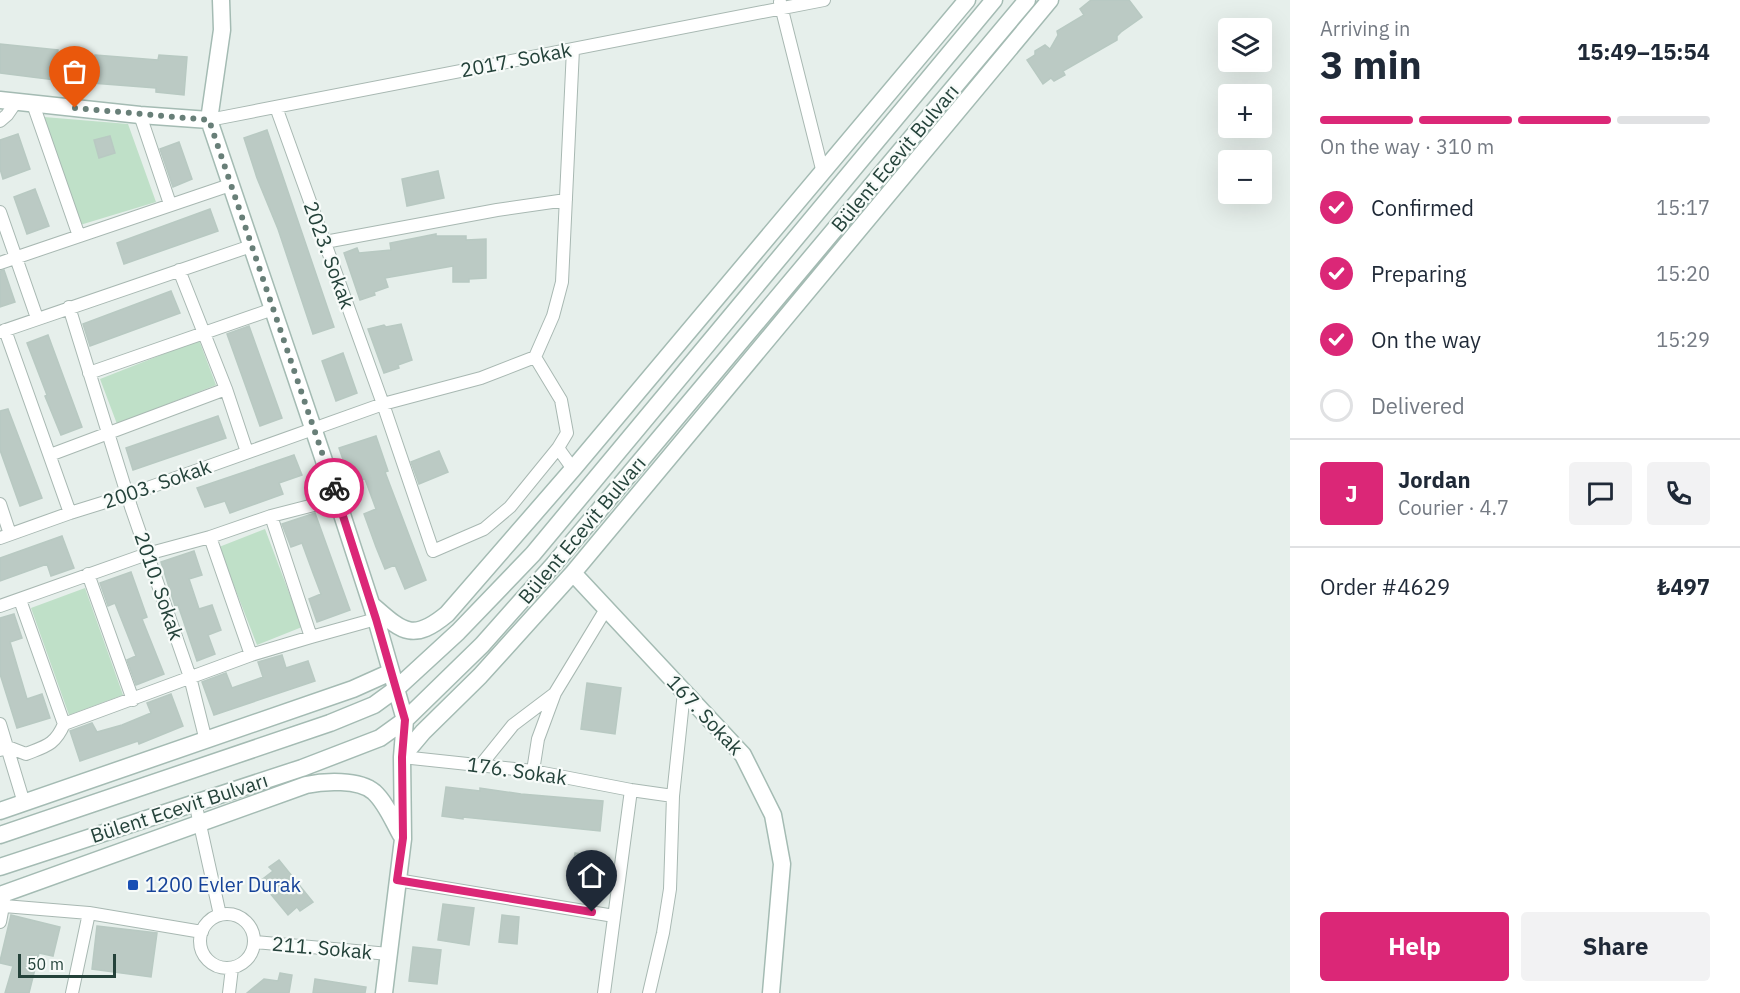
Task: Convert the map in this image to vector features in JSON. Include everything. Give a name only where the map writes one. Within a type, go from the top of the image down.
[{"type":"street","points":[[221,0],[222,30],[209,120],[338,499],[405,720],[402,757],[403,838],[384,993]]},
{"type":"street","name":"2017. Sokak","points":[[209,120],[573,49],[781,4],[824,0]]},
{"type":"street","points":[[373,612],[394,625],[419,631],[430,628],[447,614],[573,469],[967,0]]},
{"type":"street","name":"Bülent Ecevit Bulvarı","points":[[0,836],[330,723],[374,705],[396,689],[458,632],[533,554],[994,0]]},
{"type":"street","name":"Bülent Ecevit Bulvarı","points":[[0,867],[302,768],[380,738],[405,720],[482,645],[554,564],[1027,0]]},
{"type":"street","points":[[402,757],[423,732],[480,676],[573,573],[1050,0]]},
{"type":"street","points":[[781,4],[823,172]]},
{"type":"street","points":[[573,49],[562,282],[551,323],[535,357],[555,388],[565,410],[567,433],[558,448],[573,469]]},
{"type":"street","points":[[0,121],[7,115],[8,101],[209,120]]},
{"type":"street","points":[[33,104],[79,236]]},
{"type":"street","name":"2023. Sokak","points":[[276,106],[433,551],[484,529],[510,507],[558,448]]},
{"type":"street","points":[[140,115],[170,204]]},
{"type":"street","points":[[0,263],[230,185]]},
{"type":"street","points":[[325,242],[496,210],[566,200]]},
{"type":"street","points":[[0,212],[37,318]]},
{"type":"street","points":[[70,513],[2,331],[251,246]]},
{"type":"street","points":[[178,270],[226,389],[248,452]]},
{"type":"street","name":"2010. Sokak","points":[[69,307],[107,433],[190,676],[206,741]]},
{"type":"street","points":[[89,373],[273,309]]},
{"type":"street","name":"2003. Sokak","points":[[5,536],[128,495],[383,404],[481,378],[535,357]]},
{"type":"street","points":[[50,455],[226,389]]},
{"type":"street","points":[[0,606],[147,554],[210,537],[271,516],[338,499]]},
{"type":"street","points":[[0,504],[5,536]]},
{"type":"street","points":[[271,516],[311,636]]},
{"type":"street","points":[[210,537],[252,656]]},
{"type":"street","points":[[88,573],[133,700]]},
{"type":"street","name":"167. Sokak","points":[[573,573],[743,755],[773,815],[782,864],[771,993]]},
{"type":"street","points":[[4,749],[26,754],[52,744],[60,735],[64,724],[20,600]]},
{"type":"street","points":[[533,771],[538,739],[555,693],[606,609]]},
{"type":"street","points":[[64,724],[133,700],[190,676],[311,636],[373,612]]},
{"type":"street","points":[[0,812],[353,689],[391,672]]},
{"type":"street","points":[[649,993],[663,933],[670,889],[673,796],[684,692]]},
{"type":"street","points":[[480,766],[513,725],[555,693]]},
{"type":"street","points":[[0,724],[4,749],[24,803]]},
{"type":"street","name":"176. Sokak","points":[[402,757],[533,771],[673,796]]},
{"type":"street","points":[[302,768],[306,785]]},
{"type":"street","points":[[3,898],[198,822],[320,782],[345,782],[372,790],[382,800],[403,838]]},
{"type":"street","points":[[604,993],[631,790]]},
{"type":"street","points":[[195,802],[220,915]]},
{"type":"street","points":[[397,880],[614,916]]},
{"type":"street","points":[[3,898],[202,932]]},
{"type":"street","points":[[0,922],[3,898]]},
{"type":"street","points":[[72,993],[89,913]]},
{"type":"street","points":[[220,915],[233,915],[244,920],[252,930],[255,942],[248,959],[243,964],[232,968],[219,967],[208,961],[202,950],[200,938],[202,932],[209,921],[220,915]]},
{"type":"street","name":"211. Sokak","points":[[255,942],[389,954]]},
{"type":"street","points":[[229,993],[232,968]]},
{"type":"green space","points":[[44,117],[128,124],[156,202],[80,225]]},
{"type":"green space","points":[[199,340],[216,385],[117,424],[100,379]]},
{"type":"green space","points":[[265,529],[302,627],[257,645],[219,547]]},
{"type":"green space","points":[[85,588],[123,695],[69,715],[31,608]]},
{"type":"building","points":[[1091,0],[1129,0],[1142,17],[1121,32],[1117,40],[1063,71],[1065,75],[1054,81],[1051,78],[1043,84],[1027,60],[1045,45],[1050,49],[1058,35],[1057,31],[1084,15],[1080,9]]},
{"type":"building","points":[[0,44],[58,50],[55,80],[0,73]]},
{"type":"building","points":[[95,55],[158,60],[159,55],[187,57],[184,95],[156,92],[156,88],[92,83]]},
{"type":"building","points":[[267,130],[334,327],[313,334],[278,229],[257,178],[244,138]]},
{"type":"building","points":[[18,134],[30,169],[3,179],[0,169],[0,140]]},
{"type":"building","points":[[110,136],[115,153],[99,158],[94,140]]},
{"type":"building","points":[[179,142],[192,179],[173,187],[160,149]]},
{"type":"building","points":[[438,171],[444,198],[407,206],[402,179]]},
{"type":"building","points":[[35,189],[49,226],[27,234],[14,197]]},
{"type":"building","points":[[210,209],[218,231],[124,264],[117,243]]},
{"type":"building","points":[[436,234],[436,236],[466,236],[466,240],[486,239],[486,278],[469,279],[469,282],[453,282],[453,266],[385,278],[388,287],[360,300],[344,253],[357,248],[359,253],[391,250],[390,243]]},
{"type":"building","points":[[4,270],[15,302],[0,307],[0,271]]},
{"type":"building","points":[[171,291],[180,313],[90,346],[83,324]]},
{"type":"building","points":[[401,324],[412,360],[384,373],[368,329]]},
{"type":"building","points":[[249,326],[282,418],[260,426],[227,334]]},
{"type":"building","points":[[48,335],[82,427],[61,435],[27,343]]},
{"type":"building","points":[[343,353],[357,393],[336,401],[322,361]]},
{"type":"building","points":[[8,409],[42,498],[20,506],[0,450],[0,411]]},
{"type":"building","points":[[218,416],[226,438],[133,470],[126,448]]},
{"type":"building","points":[[376,436],[388,471],[385,472],[426,580],[405,589],[395,565],[385,569],[364,514],[376,509],[365,479],[351,483],[339,448]]},
{"type":"building","points":[[439,451],[448,472],[419,484],[411,462]]},
{"type":"building","points":[[294,455],[302,475],[279,483],[283,494],[230,513],[225,501],[205,507],[197,488]]},
{"type":"building","points":[[315,513],[350,610],[317,622],[309,599],[321,594],[302,543],[291,547],[282,524]]},
{"type":"building","points":[[62,536],[74,568],[51,576],[47,564],[0,581],[0,558]]},
{"type":"building","points":[[194,551],[202,575],[189,579],[199,609],[212,605],[221,630],[208,635],[215,654],[197,661],[178,605],[175,606],[161,562]]},
{"type":"building","points":[[131,572],[147,617],[142,619],[164,674],[136,685],[127,660],[136,656],[115,603],[108,606],[100,583]]},
{"type":"building","points":[[14,614],[22,638],[10,642],[27,699],[42,694],[50,718],[17,728],[0,674],[0,618]]},
{"type":"building","points":[[282,655],[286,668],[308,661],[315,681],[214,715],[202,682],[226,673],[232,688],[263,677],[258,662]]},
{"type":"building","points":[[587,683],[621,688],[615,734],[581,729]]},
{"type":"building","points":[[171,694],[183,726],[139,744],[138,741],[80,761],[70,731],[92,723],[97,732],[122,725],[151,713],[147,703]]},
{"type":"building","points":[[446,787],[480,791],[480,788],[603,801],[600,831],[442,816]]},
{"type":"building","points":[[575,853],[603,857],[598,892],[570,888]]},
{"type":"building","points":[[279,860],[313,902],[300,911],[297,907],[288,915],[260,881],[273,871],[269,867]]},
{"type":"building","points":[[443,904],[474,908],[469,945],[438,940]]},
{"type":"building","points":[[11,915],[60,927],[53,956],[39,953],[29,993],[5,993],[13,966],[0,963],[0,961]]},
{"type":"building","points":[[502,915],[519,917],[517,944],[499,942]]},
{"type":"building","points":[[97,926],[157,933],[151,977],[92,969]]},
{"type":"building","points":[[413,947],[441,950],[437,984],[409,981]]},
{"type":"building","points":[[280,973],[292,975],[289,993],[247,993],[264,979],[278,981]]},
{"type":"building","points":[[315,979],[366,987],[365,993],[313,993]]},
{"type":"way so far","points":[[75,108],[209,120],[334,488]]},
{"type":"place","name":"1200 Evler Durak","points":[[133,885]]},
{"type":"route","points":[[334,488],[376,619],[405,720],[402,757],[403,838],[397,880],[592,912]]}]
